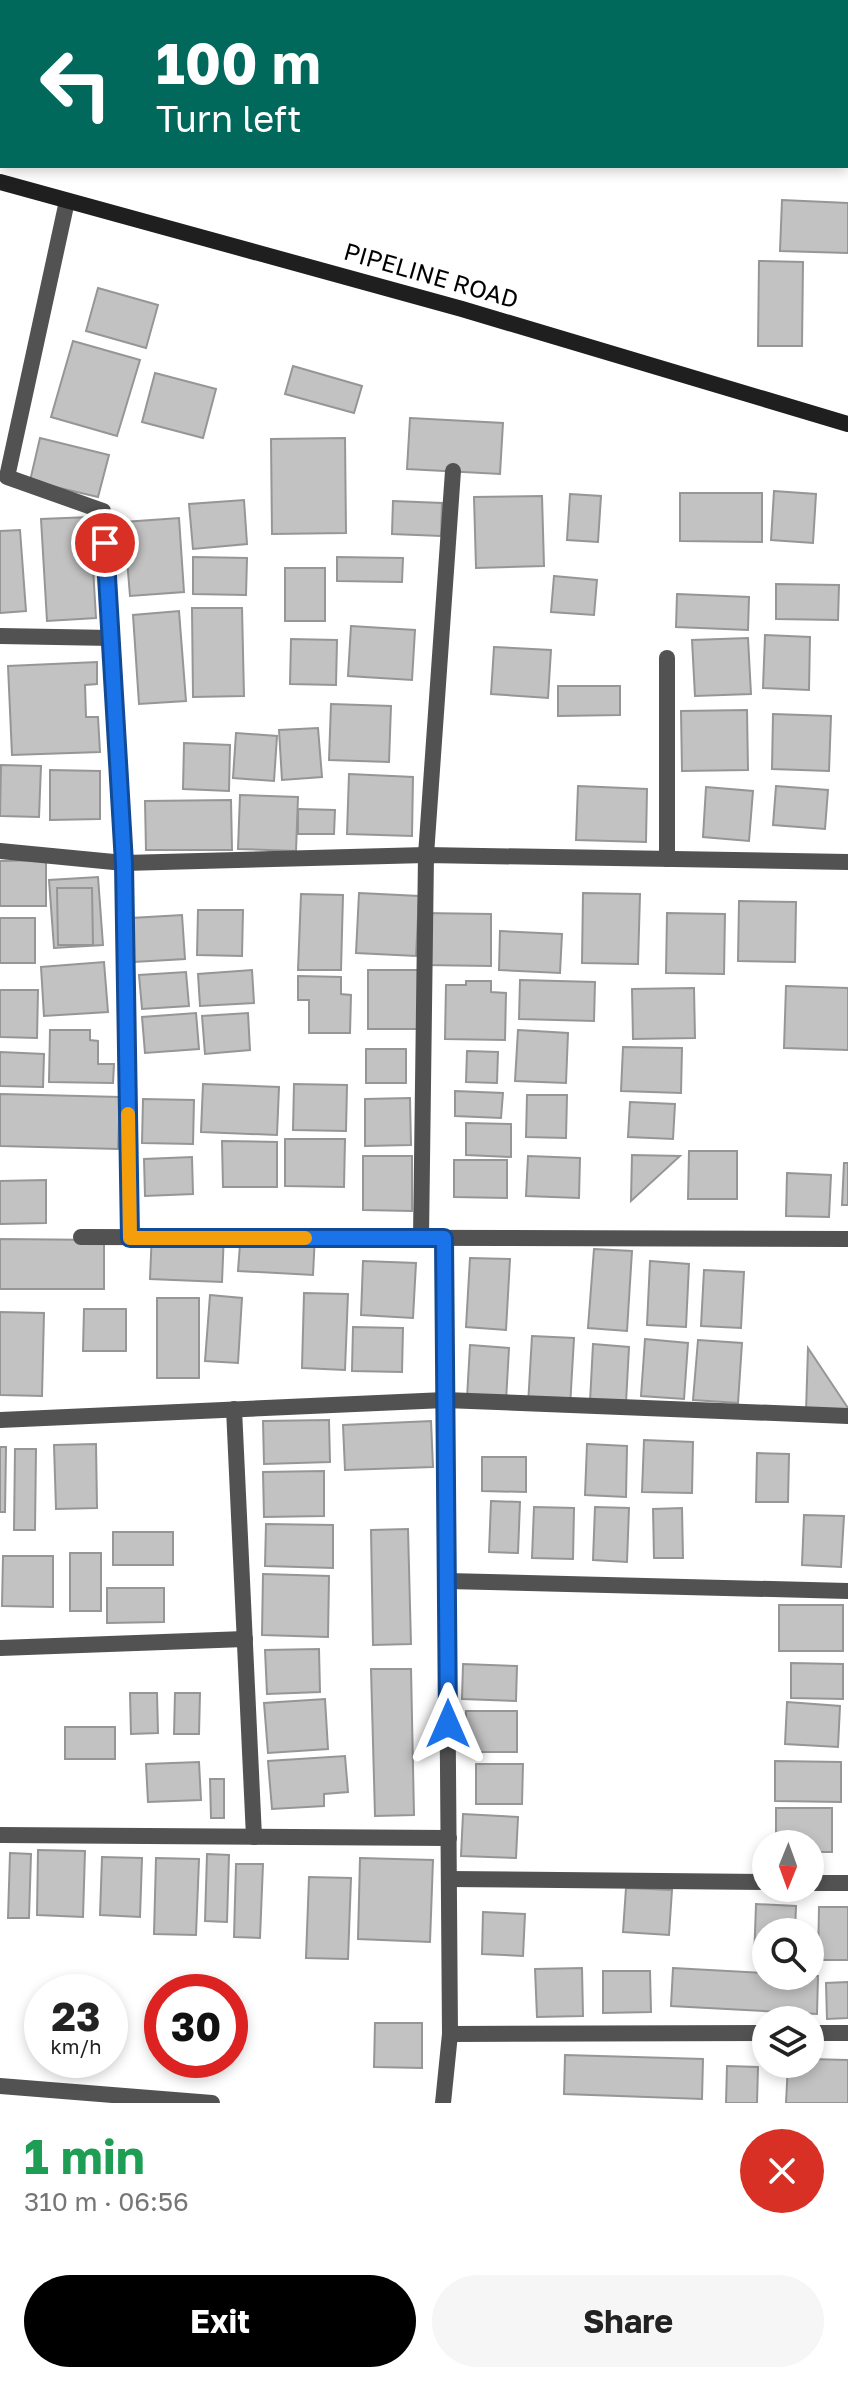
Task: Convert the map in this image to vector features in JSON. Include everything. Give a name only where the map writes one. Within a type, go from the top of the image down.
[{"type":"main road","name":"PIPELINE ROAD","points":[[0,182],[462,309],[848,424]]},
{"type":"street","points":[[67,201],[7,477],[103,511],[124,863],[130,1238]]},
{"type":"street","points":[[421,1238],[426,855],[453,471]]},
{"type":"street","points":[[0,636],[112,638]]},
{"type":"street","points":[[667,658],[667,859]]},
{"type":"street","points":[[0,851],[124,863],[426,855],[848,862]]},
{"type":"street","points":[[81,1237],[848,1239]]},
{"type":"street","points":[[443,2103],[450,2034],[444,1238]]},
{"type":"street","points":[[0,1420],[445,1400],[848,1416]]},
{"type":"street","points":[[234,1409],[254,1837]]},
{"type":"street","points":[[447,1581],[848,1591]]},
{"type":"street","points":[[0,1648],[245,1639]]},
{"type":"street","points":[[0,1835],[449,1838]]},
{"type":"street","points":[[449,1879],[752,1882]]},
{"type":"street","points":[[824,1883],[848,1883]]},
{"type":"street","points":[[450,2034],[752,2033]]},
{"type":"street","points":[[824,2033],[848,2033]]},
{"type":"street","points":[[0,2086],[212,2103]]},
{"type":"building","points":[[782,200],[848,203],[848,253],[780,251]]},
{"type":"building","points":[[759,261],[803,262],[802,346],[758,346]]},
{"type":"building","points":[[98,288],[158,305],[146,348],[86,331]]},
{"type":"building","points":[[73,341],[140,360],[117,436],[51,417]]},
{"type":"building","points":[[293,366],[362,386],[354,413],[285,394]]},
{"type":"building","points":[[155,373],[216,389],[203,438],[142,422]]},
{"type":"building","points":[[410,418],[503,423],[500,474],[407,469]]},
{"type":"building","points":[[40,438],[109,455],[98,497],[30,481]]},
{"type":"building","points":[[345,438],[346,533],[272,534],[271,439]]},
{"type":"building","points":[[774,491],[816,494],[813,543],[771,540]]},
{"type":"building","points":[[680,493],[762,493],[762,542],[680,541]]},
{"type":"building","points":[[570,494],[601,496],[598,542],[567,540]]},
{"type":"building","points":[[542,496],[544,566],[476,568],[474,497]]},
{"type":"building","points":[[244,500],[247,544],[193,549],[189,504]]},
{"type":"building","points":[[393,501],[442,503],[441,536],[392,534]]},
{"type":"building","points":[[90,517],[96,618],[47,621],[41,519]]},
{"type":"building","points":[[179,518],[184,592],[130,596],[124,522]]},
{"type":"building","points":[[20,530],[26,611],[0,613],[0,531]]},
{"type":"building","points":[[193,557],[247,558],[246,595],[193,594]]},
{"type":"building","points":[[337,557],[403,558],[402,582],[337,581]]},
{"type":"building","points":[[285,568],[325,568],[325,621],[285,621]]},
{"type":"building","points":[[554,576],[597,580],[594,615],[551,612]]},
{"type":"building","points":[[776,584],[839,585],[838,620],[776,619]]},
{"type":"building","points":[[677,594],[749,597],[748,630],[676,627]]},
{"type":"building","points":[[192,608],[242,608],[244,696],[193,697]]},
{"type":"building","points":[[179,611],[186,701],[139,704],[133,615]]},
{"type":"building","points":[[351,626],[415,630],[412,680],[348,676]]},
{"type":"building","points":[[765,635],[810,637],[809,690],[763,688]]},
{"type":"building","points":[[748,638],[751,694],[695,696],[692,640]]},
{"type":"building","points":[[291,639],[337,640],[336,685],[290,684]]},
{"type":"building","points":[[494,647],[551,650],[548,698],[491,694]]},
{"type":"building","points":[[97,662],[97,684],[85,685],[86,717],[98,717],[100,752],[12,755],[8,666]]},
{"type":"building","points":[[558,686],[620,686],[620,715],[558,716]]},
{"type":"building","points":[[331,704],[391,706],[389,762],[329,760]]},
{"type":"building","points":[[747,710],[748,770],[682,771],[681,711]]},
{"type":"building","points":[[773,714],[831,716],[829,771],[772,769]]},
{"type":"building","points":[[318,728],[322,777],[282,780],[279,730]]},
{"type":"building","points":[[236,733],[277,736],[274,781],[233,778]]},
{"type":"building","points":[[184,743],[230,745],[229,791],[183,789]]},
{"type":"building","points":[[1,765],[41,766],[39,817],[0,816]]},
{"type":"building","points":[[50,770],[100,771],[100,819],[50,820]]},
{"type":"building","points":[[349,774],[413,777],[412,836],[347,834]]},
{"type":"building","points":[[578,786],[647,789],[646,842],[576,840]]},
{"type":"building","points":[[776,786],[828,790],[825,829],[773,825]]},
{"type":"building","points":[[706,787],[753,791],[749,841],[703,837]]},
{"type":"building","points":[[240,795],[298,797],[296,851],[238,849]]},
{"type":"building","points":[[231,800],[232,850],[146,850],[145,801]]},
{"type":"building","points":[[298,809],[335,810],[334,834],[298,834]]},
{"type":"building","points":[[46,860],[46,906],[0,906],[0,861]]},
{"type":"building","points":[[98,877],[103,945],[54,948],[49,880]]},
{"type":"building","points":[[57,888],[92,888],[93,945],[58,945]]},
{"type":"building","points":[[359,893],[419,896],[416,956],[356,953]]},
{"type":"building","points":[[583,893],[640,894],[638,964],[582,963]]},
{"type":"building","points":[[301,894],[343,895],[341,970],[298,970]]},
{"type":"building","points":[[739,901],[796,902],[795,962],[738,961]]},
{"type":"building","points":[[198,910],[243,910],[242,956],[197,955]]},
{"type":"building","points":[[423,913],[491,914],[491,966],[423,965]]},
{"type":"building","points":[[667,913],[725,914],[724,974],[666,973]]},
{"type":"building","points":[[182,915],[185,959],[134,962],[131,918]]},
{"type":"building","points":[[0,918],[35,918],[35,963],[0,963]]},
{"type":"building","points":[[500,931],[562,934],[560,973],[499,970]]},
{"type":"building","points":[[104,962],[108,1012],[44,1016],[41,967]]},
{"type":"building","points":[[252,970],[254,1003],[200,1006],[198,974]]},
{"type":"building","points":[[368,970],[427,970],[427,1029],[368,1029]]},
{"type":"building","points":[[186,972],[189,1006],[142,1009],[139,975]]},
{"type":"building","points":[[298,976],[341,977],[341,994],[351,995],[350,1033],[309,1033],[309,1000],[298,1000]]},
{"type":"building","points":[[520,980],[595,982],[594,1021],[519,1019]]},
{"type":"building","points":[[466,981],[491,981],[491,992],[506,993],[505,1040],[445,1039],[446,985],[466,985]]},
{"type":"building","points":[[786,986],[848,988],[848,1050],[784,1048]]},
{"type":"building","points":[[694,988],[695,1038],[633,1039],[632,989]]},
{"type":"building","points":[[0,990],[38,990],[37,1038],[0,1037]]},
{"type":"building","points":[[196,1013],[199,1049],[145,1053],[142,1017]]},
{"type":"building","points":[[248,1013],[250,1050],[205,1054],[202,1016]]},
{"type":"building","points":[[50,1030],[90,1030],[90,1040],[98,1041],[98,1064],[114,1064],[113,1083],[49,1082]]},
{"type":"building","points":[[518,1030],[568,1033],[566,1083],[515,1081]]},
{"type":"building","points":[[623,1047],[682,1048],[681,1093],[621,1091]]},
{"type":"building","points":[[366,1049],[406,1049],[406,1083],[366,1083]]},
{"type":"building","points":[[467,1051],[498,1052],[497,1083],[466,1082]]},
{"type":"building","points":[[0,1052],[44,1054],[43,1087],[0,1086]]},
{"type":"building","points":[[203,1084],[279,1087],[277,1135],[201,1132]]},
{"type":"building","points":[[294,1084],[347,1085],[346,1131],[293,1130]]},
{"type":"building","points":[[455,1091],[503,1093],[501,1118],[455,1116]]},
{"type":"building","points":[[0,1094],[120,1097],[118,1149],[0,1146]]},
{"type":"building","points":[[527,1095],[567,1095],[566,1138],[526,1137]]},
{"type":"building","points":[[410,1098],[411,1145],[365,1146],[365,1099]]},
{"type":"building","points":[[143,1099],[194,1100],[193,1144],[142,1143]]},
{"type":"building","points":[[630,1102],[675,1104],[673,1139],[628,1137]]},
{"type":"building","points":[[466,1123],[511,1124],[511,1157],[466,1155]]},
{"type":"building","points":[[285,1139],[345,1139],[344,1187],[285,1186]]},
{"type":"building","points":[[222,1141],[277,1142],[277,1187],[223,1187]]},
{"type":"building","points":[[689,1151],[737,1151],[737,1199],[688,1199]]},
{"type":"building","points":[[632,1155],[680,1156],[631,1201]]},
{"type":"building","points":[[363,1156],[412,1156],[412,1211],[363,1210]]},
{"type":"building","points":[[528,1156],[580,1158],[579,1198],[526,1196]]},
{"type":"building","points":[[192,1157],[193,1194],[145,1196],[144,1159]]},
{"type":"building","points":[[454,1160],[507,1160],[507,1198],[454,1197]]},
{"type":"building","points":[[844,1163],[848,1163],[848,1205],[842,1205]]},
{"type":"building","points":[[787,1173],[831,1175],[829,1217],[786,1216]]},
{"type":"building","points":[[46,1180],[46,1223],[0,1224],[0,1181]]},
{"type":"building","points":[[152,1231],[224,1233],[222,1282],[150,1279]]},
{"type":"building","points":[[241,1231],[315,1235],[313,1275],[238,1271]]},
{"type":"building","points":[[0,1239],[104,1240],[104,1289],[0,1289]]},
{"type":"building","points":[[594,1249],[632,1251],[627,1331],[588,1328]]},
{"type":"building","points":[[470,1258],[510,1259],[506,1330],[466,1327]]},
{"type":"building","points":[[363,1261],[416,1263],[413,1318],[361,1315]]},
{"type":"building","points":[[650,1261],[689,1264],[686,1327],[647,1325]]},
{"type":"building","points":[[704,1270],[744,1272],[741,1328],[701,1326]]},
{"type":"building","points":[[304,1293],[348,1294],[345,1370],[302,1368]]},
{"type":"building","points":[[210,1295],[242,1298],[238,1363],[205,1361]]},
{"type":"building","points":[[157,1298],[199,1298],[199,1378],[157,1378]]},
{"type":"building","points":[[84,1309],[126,1309],[126,1351],[83,1351]]},
{"type":"building","points":[[0,1312],[44,1313],[42,1396],[0,1395]]},
{"type":"building","points":[[353,1327],[403,1328],[402,1372],[352,1371]]},
{"type":"building","points":[[532,1336],[574,1338],[570,1407],[528,1405]]},
{"type":"building","points":[[645,1339],[688,1343],[684,1399],[641,1396]]},
{"type":"building","points":[[698,1340],[742,1343],[738,1403],[693,1400]]},
{"type":"building","points":[[593,1344],[629,1347],[626,1403],[590,1402]]},
{"type":"building","points":[[470,1345],[509,1348],[506,1401],[467,1398]]},
{"type":"building","points":[[808,1348],[848,1408],[848,1413],[806,1412]]},
{"type":"building","points":[[329,1420],[330,1462],[264,1464],[263,1421]]},
{"type":"building","points":[[431,1421],[433,1467],[345,1470],[343,1425]]},
{"type":"building","points":[[644,1440],[693,1442],[692,1493],[642,1492]]},
{"type":"building","points":[[96,1444],[97,1508],[56,1509],[54,1445]]},
{"type":"building","points":[[587,1444],[627,1446],[626,1497],[585,1495]]},
{"type":"building","points":[[0,1447],[6,1447],[5,1512],[0,1512]]},
{"type":"building","points":[[15,1449],[36,1449],[35,1530],[14,1530]]},
{"type":"building","points":[[757,1453],[789,1454],[788,1502],[756,1502]]},
{"type":"building","points":[[482,1457],[526,1457],[526,1492],[482,1491]]},
{"type":"building","points":[[324,1471],[324,1516],[264,1517],[263,1472]]},
{"type":"building","points":[[491,1501],[520,1502],[518,1553],[489,1552]]},
{"type":"building","points":[[534,1507],[574,1508],[573,1559],[532,1558]]},
{"type":"building","points":[[595,1507],[629,1508],[627,1562],[593,1560]]},
{"type":"building","points":[[682,1508],[683,1558],[654,1558],[653,1509]]},
{"type":"building","points":[[804,1515],[844,1516],[841,1567],[802,1565]]},
{"type":"building","points":[[266,1524],[333,1525],[333,1568],[265,1566]]},
{"type":"building","points":[[408,1529],[411,1644],[373,1645],[371,1530]]},
{"type":"building","points":[[113,1532],[173,1532],[173,1565],[113,1565]]},
{"type":"building","points":[[70,1553],[101,1553],[101,1611],[70,1611]]},
{"type":"building","points":[[3,1556],[53,1556],[53,1607],[2,1606]]},
{"type":"building","points":[[263,1574],[329,1576],[328,1637],[262,1635]]},
{"type":"building","points":[[107,1588],[164,1588],[164,1622],[107,1623]]},
{"type":"building","points":[[779,1605],[843,1605],[843,1651],[779,1651]]},
{"type":"building","points":[[319,1649],[320,1692],[267,1694],[265,1650]]},
{"type":"building","points":[[791,1663],[843,1664],[843,1699],[791,1698]]},
{"type":"building","points":[[463,1664],[517,1666],[516,1701],[462,1699]]},
{"type":"building","points":[[371,1669],[411,1669],[414,1815],[375,1816]]},
{"type":"building","points":[[130,1693],[157,1693],[158,1733],[131,1734]]},
{"type":"building","points":[[175,1693],[200,1693],[199,1734],[174,1734]]},
{"type":"building","points":[[325,1699],[328,1749],[268,1753],[264,1703]]},
{"type":"building","points":[[787,1702],[840,1706],[838,1747],[785,1744]]},
{"type":"building","points":[[466,1711],[517,1711],[517,1752],[466,1752]]},
{"type":"building","points":[[65,1727],[115,1727],[115,1759],[65,1759]]},
{"type":"building","points":[[345,1756],[348,1792],[324,1794],[324,1806],[272,1809],[268,1761]]},
{"type":"building","points":[[775,1761],[841,1762],[841,1802],[775,1801]]},
{"type":"building","points":[[199,1762],[201,1800],[148,1802],[146,1764]]},
{"type":"building","points":[[476,1764],[523,1764],[522,1804],[476,1804]]},
{"type":"building","points":[[210,1779],[224,1779],[224,1818],[211,1818]]},
{"type":"building","points":[[776,1808],[832,1808],[832,1852],[824,1852],[824,1830],[776,1830]]},
{"type":"building","points":[[463,1814],[518,1817],[516,1858],[461,1856]]},
{"type":"building","points":[[38,1850],[85,1851],[83,1917],[37,1915]]},
{"type":"building","points":[[10,1853],[31,1854],[29,1918],[8,1918]]},
{"type":"building","points":[[207,1854],[229,1855],[227,1922],[205,1921]]},
{"type":"building","points":[[102,1857],[142,1858],[140,1917],[100,1915]]},
{"type":"building","points":[[156,1858],[199,1859],[196,1935],[154,1934]]},
{"type":"building","points":[[360,1858],[433,1860],[430,1942],[358,1939]]},
{"type":"building","points":[[236,1864],[263,1864],[260,1938],[234,1937]]},
{"type":"building","points":[[309,1877],[351,1878],[348,1959],[306,1958]]},
{"type":"building","points":[[626,1888],[672,1890],[669,1935],[623,1932]]},
{"type":"building","points":[[756,1904],[796,1906],[796,1918],[756,1918]]},
{"type":"building","points":[[819,1907],[848,1907],[848,1960],[824,1960],[824,1918],[819,1918]]},
{"type":"building","points":[[483,1912],[525,1914],[523,1956],[482,1954]]},
{"type":"building","points":[[582,1968],[583,2016],[537,2017],[535,1969]]},
{"type":"building","points":[[673,1968],[752,1972],[752,1990],[818,1990],[817,2006],[752,2006],[752,2010],[671,2006]]},
{"type":"building","points":[[603,1971],[650,1971],[651,2012],[603,2013]]},
{"type":"building","points":[[848,1982],[848,2018],[827,2019],[826,1983]]},
{"type":"building","points":[[375,2023],[422,2023],[422,2068],[374,2067]]},
{"type":"building","points":[[565,2055],[703,2059],[702,2099],[564,2094]]},
{"type":"building","points":[[824,2059],[848,2060],[848,2103],[786,2103],[787,2078],[824,2078]]},
{"type":"building","points":[[727,2066],[752,2067],[752,2078],[758,2078],[757,2103],[726,2103]]},
{"type":"slow traffic","points":[[128,1114],[130,1238],[305,1238]]},
{"type":"route","points":[[105,543],[124,863],[130,1238],[444,1238],[448,1724]]}]
